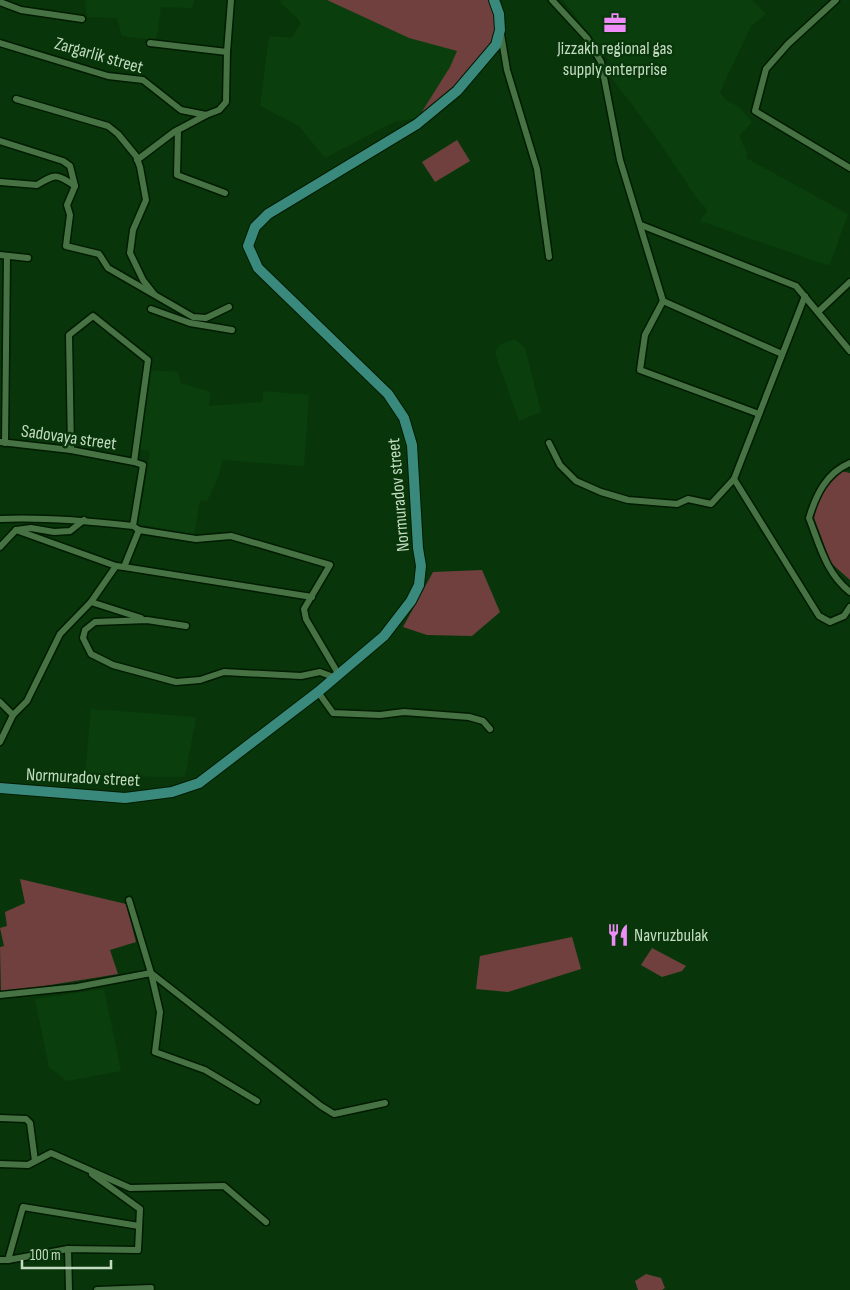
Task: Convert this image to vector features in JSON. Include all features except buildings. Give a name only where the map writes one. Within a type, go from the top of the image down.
[{"type":"main road","points":[[494,0],[499,14],[500,30]]},
{"type":"main road","name":"Normuradov street","points":[[0,788],[125,798],[156,795],[186,788],[211,776],[338,676],[391,629],[412,601],[419,585],[421,566],[418,548],[414,462],[410,435],[404,418],[388,394],[258,268],[250,254],[249,239],[258,222],[268,214],[417,124],[439,108],[457,91],[496,46],[500,30]]},
{"type":"street","points":[[137,160],[178,130],[219,110],[226,102],[231,0]]},
{"type":"street","points":[[552,0],[587,38],[601,62],[620,160],[663,301],[645,336],[640,370],[759,414]]},
{"type":"street","points":[[836,0],[788,44],[766,69],[755,111],[849,165]]},
{"type":"street","points":[[0,2],[21,10],[82,19]]},
{"type":"street","points":[[500,30],[507,70],[537,170],[549,257]]},
{"type":"street","name":"Zargarlik street","points":[[0,43],[108,76],[143,80],[182,110],[206,115]]},
{"type":"street","points":[[150,43],[227,52]]},
{"type":"street","points":[[16,99],[108,126],[118,134],[137,160],[146,200],[133,230],[130,253],[143,280],[156,298]]},
{"type":"street","points":[[178,130],[177,174],[225,193]]},
{"type":"street","points":[[0,141],[68,164],[75,186],[67,205],[70,215],[66,246],[100,254],[108,268],[156,298],[193,317],[206,318],[229,307]]},
{"type":"street","points":[[0,182],[37,185],[49,176],[59,176],[75,186]]},
{"type":"street","points":[[641,225],[796,286],[849,347]]},
{"type":"street","points":[[0,255],[28,258]]},
{"type":"street","points":[[2,442],[7,257]]},
{"type":"street","points":[[818,312],[850,282]]},
{"type":"street","points":[[549,443],[560,466],[576,481],[601,492],[628,500],[676,504],[688,498],[711,504],[734,479],[804,296]]},
{"type":"street","points":[[663,301],[782,354]]},
{"type":"street","points":[[151,309],[190,323],[232,330]]},
{"type":"street","points":[[71,450],[69,335],[93,316],[148,360],[134,462],[143,465],[133,526]]},
{"type":"street","name":"Sadovaya street","points":[[2,442],[71,450],[134,462]]},
{"type":"street","points":[[850,464],[841,467],[824,483],[809,518],[828,570],[850,592]]},
{"type":"street","points":[[734,479],[819,616],[830,622],[844,616],[850,607]]},
{"type":"street","points":[[0,519],[32,517],[84,520],[133,526],[140,530],[196,540],[231,536],[330,565],[304,609],[306,619],[338,676]]},
{"type":"street","points":[[0,547],[16,530],[31,528],[54,532],[70,531],[84,520]]},
{"type":"street","points":[[16,530],[116,566],[312,597]]},
{"type":"street","points":[[124,567],[140,530]]},
{"type":"street","points":[[0,742],[13,715],[27,701],[60,634],[91,602],[116,566]]},
{"type":"street","points":[[91,602],[147,620],[186,626]]},
{"type":"street","points":[[147,620],[95,622],[85,630],[83,638],[91,654],[113,665],[176,682],[200,680],[224,672],[301,676],[320,672],[338,676]]},
{"type":"street","points":[[318,692],[333,713],[380,716],[404,712],[469,717],[483,721],[490,729]]},
{"type":"street","points":[[0,702],[13,715]]},
{"type":"street","points":[[128,900],[151,973],[160,1012],[155,1052],[205,1070],[257,1101]]},
{"type":"street","points":[[0,996],[77,987],[151,973],[321,1106],[334,1114],[385,1103]]},
{"type":"street","points":[[0,1118],[26,1119],[30,1123],[35,1161]]},
{"type":"street","points":[[0,1164],[28,1164],[51,1153],[130,1188],[224,1186],[266,1222]]},
{"type":"street","points":[[0,1260],[68,1249],[138,1250],[140,1209],[82,1167]]},
{"type":"street","points":[[8,1260],[23,1207],[140,1226]]},
{"type":"street","points":[[68,1249],[69,1290]]},
{"type":"street","points":[[97,1290],[151,1288]]},
{"type":"shaded area","points":[[85,0],[194,0],[192,8],[161,7],[156,40],[122,36],[117,18],[87,17]]},
{"type":"shaded area","points":[[281,0],[327,0],[409,38],[457,51],[450,67],[418,118],[394,122],[325,158],[299,126],[260,106],[269,36],[292,38],[301,22],[280,2]]},
{"type":"shaded area","points":[[327,0],[491,0],[496,17],[496,25],[494,34],[482,56],[450,90],[418,118],[450,67],[457,51],[409,38]]},
{"type":"shaded area","points":[[563,0],[752,0],[766,14],[751,26],[720,92],[725,99],[740,108],[752,122],[739,136],[747,153],[746,158],[848,214],[830,264],[827,265],[700,221],[708,210],[698,200],[651,130],[605,69],[612,64]]},
{"type":"shaded area","points":[[457,140],[470,161],[435,182],[422,162]]},
{"type":"shaded area","points":[[515,339],[525,348],[541,412],[519,421],[495,353],[499,345]]},
{"type":"shaded area","points":[[150,370],[178,372],[181,383],[210,392],[209,406],[263,402],[263,391],[309,395],[304,466],[223,460],[217,481],[207,501],[200,500],[194,535],[138,524],[150,451],[140,450]]},
{"type":"shaded area","points":[[841,471],[850,473],[850,580],[831,563],[814,518],[818,502],[825,489]]},
{"type":"shaded area","points":[[482,570],[500,612],[472,636],[427,635],[403,627],[433,572]]},
{"type":"shaded area","points":[[91,709],[196,717],[185,777],[85,776]]},
{"type":"shaded area","points":[[20,879],[126,904],[136,942],[110,950],[118,974],[1,993],[0,947],[4,946],[0,928],[7,926],[5,912],[25,903]]},
{"type":"shaded area","points":[[572,937],[581,969],[508,992],[476,989],[480,956]]},
{"type":"shaded area","points":[[652,948],[686,966],[682,971],[662,977],[641,965]]},
{"type":"shaded area","points":[[104,989],[121,1071],[67,1081],[49,1067],[35,999]]},
{"type":"shaded area","points":[[646,1274],[661,1278],[665,1288],[662,1290],[638,1290],[635,1281]]},
{"type":"place","name":"Jizzakh regional gas supply enterprise","points":[[615,23]]},
{"type":"place","name":"Navruzbulak","points":[[618,935]]}]
